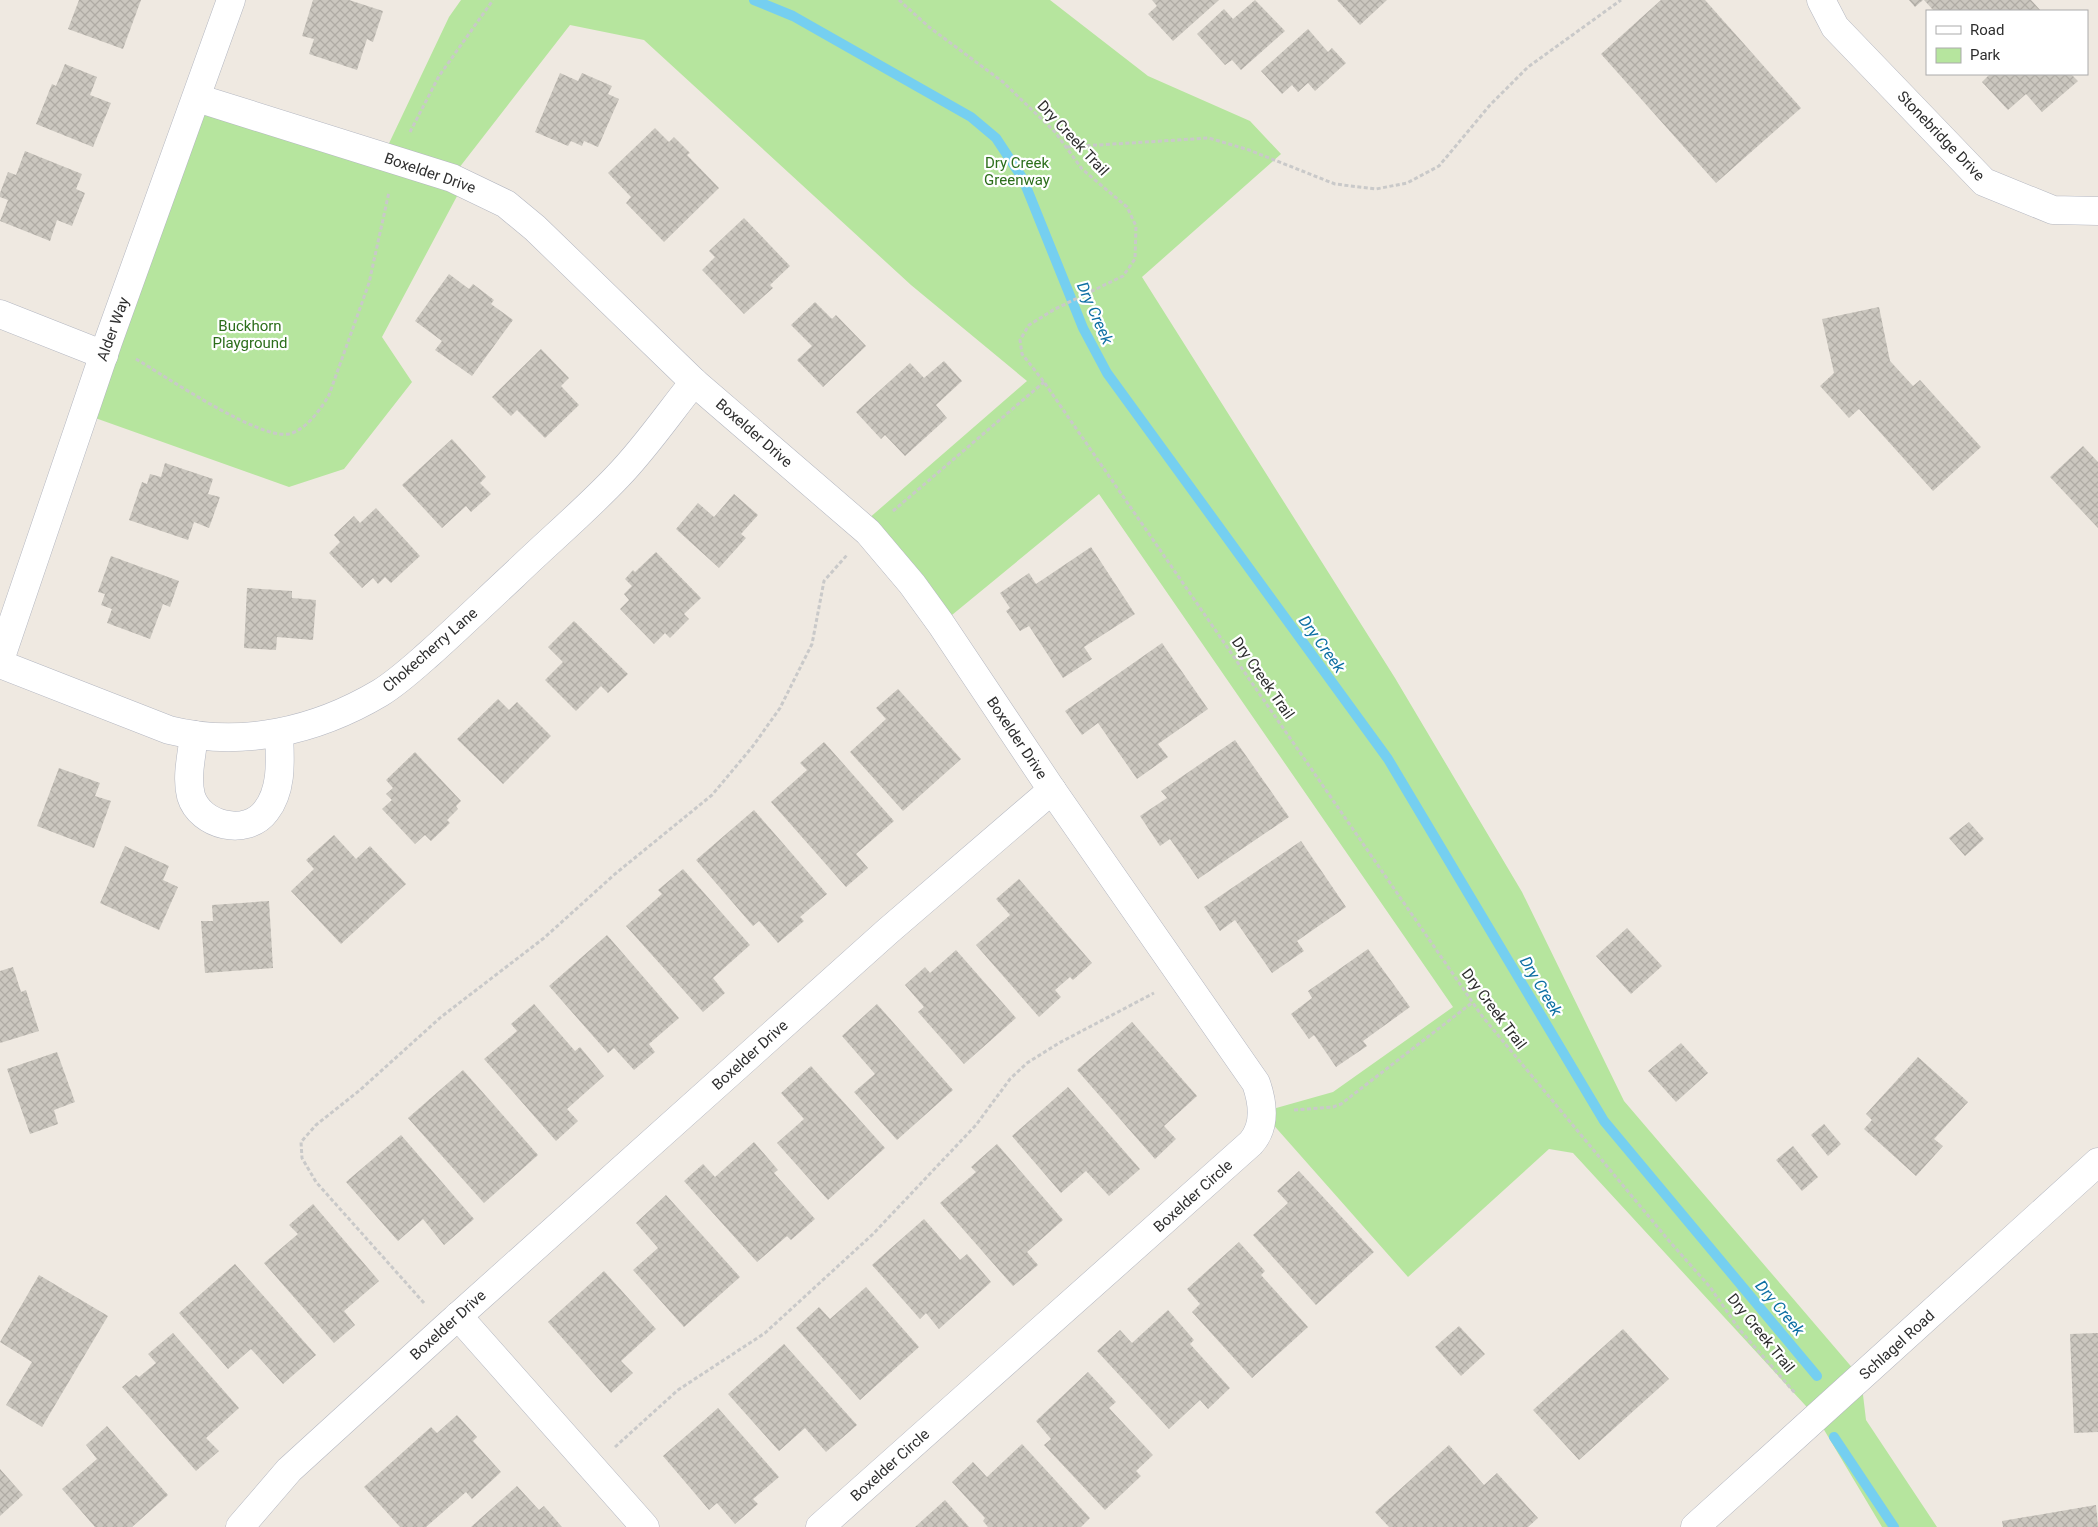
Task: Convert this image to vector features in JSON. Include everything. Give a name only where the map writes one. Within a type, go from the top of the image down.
[{"type":"street","name":"Alder Way","points":[[0,662],[106,349],[231,0]]},
{"type":"street","name":"Stonebridge Drive","points":[[1821,0],[1835,27],[1984,182],[2053,210],[2098,211]]},
{"type":"street","name":"Boxelder Drive","points":[[197,98],[464,183],[514,210],[694,382],[868,532],[906,576],[1052,790],[888,931],[452,1322],[289,1470],[240,1527]]},
{"type":"street","points":[[0,314],[106,349]]},
{"type":"street","name":"Chokecherry Lane","points":[[0,662],[170,730],[194,735],[236,737],[279,733],[314,724],[381,693],[459,627],[617,478],[694,382]]},
{"type":"street","points":[[194,735],[190,781],[192,799],[207,817],[222,824],[235,826],[256,820],[266,812],[270,804],[278,779],[279,733]]},
{"type":"street","name":"Boxelder Circle","points":[[820,1527],[1236,1157],[1258,1133],[1262,1112],[1256,1083],[1052,790]]},
{"type":"street","name":"Schlagel Road","points":[[1695,1527],[2098,1162]]},
{"type":"street","points":[[452,1322],[646,1527]]},
{"type":"path","points":[[106,349],[258,428],[277,434],[295,431],[312,417],[329,395],[370,283],[382,233],[387,198],[408,135],[430,90],[493,0]]},
{"type":"path","name":"Dry Creek Trail","points":[[899,0],[929,27],[1003,82],[1055,132],[1082,169],[1126,207],[1136,226],[1137,248],[1133,263],[1123,276],[1100,289],[1054,309],[1029,325],[1020,340],[1022,354],[1044,382],[1473,1002],[1632,1196],[1710,1287],[1739,1329],[1817,1418]]},
{"type":"path","points":[[1067,148],[1209,138],[1249,150],[1335,184],[1376,188],[1407,183],[1439,166],[1490,105],[1528,67],[1621,0]]},
{"type":"path","points":[[452,1322],[316,1182],[302,1158],[301,1142],[316,1125],[360,1090],[441,1017],[544,938],[615,874],[712,795],[777,713],[812,644],[820,596],[826,578],[868,532],[1044,382]]},
{"type":"path","points":[[592,1468],[678,1390],[765,1333],[873,1234],[987,1112],[1010,1079],[1027,1063],[1066,1039],[1183,978]]},
{"type":"path","points":[[1262,1112],[1334,1107],[1340,1104],[1473,1002]]},
{"type":"green space","name":"Dry Creek Greenway","points":[[461,0],[1050,0],[1148,76],[1250,121],[1281,154],[1142,277],[1395,678],[1522,892],[1624,1101],[1861,1378],[1866,1420],[1937,1527],[1882,1527],[1817,1418],[1573,1153],[1549,1149],[1408,1277],[1262,1112],[1333,1092],[1453,1007],[1099,494],[941,624],[860,526],[1027,381],[911,285],[644,40],[570,25],[452,177],[464,183],[382,337],[412,382],[344,469],[289,487],[84,414],[197,98],[383,156],[449,17]]},
{"type":"building","points":[[79,0],[141,0],[123,49],[68,29]]},
{"type":"building","points":[[313,0],[349,0],[383,11],[373,42],[367,39],[357,70],[309,54],[314,39],[302,36]]},
{"type":"building","points":[[1152,0],[1219,0],[1173,41],[1148,14],[1157,6]]},
{"type":"building","points":[[1255,0],[1285,31],[1241,70],[1232,60],[1225,65],[1197,34],[1224,9],[1233,19]]},
{"type":"building","points":[[1337,0],[1387,0],[1360,25]]},
{"type":"building","points":[[1661,0],[1705,0],[1801,108],[1716,183],[1601,54]]},
{"type":"building","points":[[1909,0],[1923,0],[1915,7]]},
{"type":"building","points":[[1924,0],[2031,0],[2040,10],[1933,10]]},
{"type":"building","points":[[1308,29],[1328,52],[1332,48],[1346,63],[1315,91],[1308,83],[1298,92],[1292,85],[1282,94],[1261,71]]},
{"type":"building","points":[[65,64],[97,77],[90,95],[111,103],[93,147],[36,124],[52,84],[56,86]]},
{"type":"building","points":[[560,73],[578,81],[582,73],[612,86],[608,94],[619,99],[598,147],[584,141],[582,146],[571,141],[568,146],[535,132]]},
{"type":"building","points":[[1989,75],[2072,75],[2078,81],[2042,112],[2026,94],[2008,110],[1982,82]]},
{"type":"building","points":[[655,128],[669,142],[674,137],[690,153],[687,155],[719,188],[664,242],[626,203],[631,197],[608,173]]},
{"type":"building","points":[[25,151],[82,174],[76,189],[85,193],[72,226],[57,220],[50,241],[0,221],[8,200],[0,197],[0,193],[8,172],[16,175]]},
{"type":"building","points":[[744,218],[790,266],[770,285],[773,288],[744,314],[702,270],[715,257],[709,251]]},
{"type":"building","points":[[449,274],[469,289],[473,284],[494,300],[491,304],[513,320],[472,376],[435,350],[442,341],[415,321]]},
{"type":"building","points":[[815,302],[832,319],[836,315],[866,346],[823,387],[797,360],[812,346],[791,325]]},
{"type":"building","points":[[1879,307],[1890,361],[1913,386],[1920,380],[1981,447],[1933,491],[1859,409],[1849,418],[1820,386],[1834,373],[1822,319]]},
{"type":"building","points":[[541,349],[569,378],[561,386],[579,405],[545,438],[517,410],[511,416],[492,397]]},
{"type":"building","points":[[944,361],[962,381],[936,405],[947,418],[905,456],[885,435],[881,439],[856,412],[910,363],[924,378]]},
{"type":"building","points":[[452,439],[486,477],[480,483],[491,494],[471,512],[466,506],[442,528],[402,485]]},
{"type":"building","points":[[2083,446],[2098,462],[2098,528],[2050,477]]},
{"type":"building","points":[[165,463],[213,479],[208,494],[220,497],[209,528],[194,522],[188,540],[129,520],[142,482],[147,484],[150,474],[161,477]]},
{"type":"building","points":[[734,494],[758,515],[741,534],[746,538],[719,568],[676,529],[698,503],[714,517]]},
{"type":"building","points":[[376,508],[420,556],[391,583],[385,577],[378,584],[373,578],[362,588],[329,553],[340,542],[334,535],[354,516],[360,523]]},
{"type":"building","points":[[1091,547],[1135,614],[1084,647],[1092,659],[1063,678],[1029,626],[1020,631],[1006,611],[1010,608],[1000,593],[1029,573],[1036,584]]},
{"type":"building","points":[[656,552],[701,598],[684,614],[689,619],[670,638],[665,633],[654,644],[620,609],[629,600],[624,594],[632,586],[625,579],[633,570],[635,572]]},
{"type":"building","points":[[111,556],[179,581],[170,607],[163,604],[150,639],[107,623],[112,609],[101,605],[105,594],[98,592]]},
{"type":"building","points":[[247,588],[292,591],[292,598],[316,600],[313,640],[277,637],[276,650],[244,648]]},
{"type":"building","points":[[574,621],[628,674],[608,693],[601,686],[576,711],[545,680],[563,662],[548,647]]},
{"type":"building","points":[[1162,643],[1208,709],[1158,744],[1168,757],[1137,779],[1098,723],[1082,735],[1065,711]]},
{"type":"building","points":[[898,689],[961,759],[903,811],[850,752],[886,719],[876,708]]},
{"type":"building","points":[[498,699],[509,710],[517,702],[551,736],[503,784],[457,739]]},
{"type":"building","points":[[1235,740],[1289,817],[1198,879],[1170,839],[1160,846],[1140,816],[1167,798],[1161,791]]},
{"type":"building","points":[[824,742],[894,821],[856,854],[868,868],[846,887],[771,802],[807,770],[800,763]]},
{"type":"building","points":[[415,752],[461,801],[456,806],[458,809],[447,820],[450,823],[431,841],[425,835],[415,844],[382,809],[392,800],[386,794],[393,788],[386,780]]},
{"type":"building","points":[[59,768],[100,783],[95,796],[111,801],[94,848],[37,826]]},
{"type":"building","points":[[754,810],[827,894],[800,917],[804,921],[778,943],[759,921],[753,926],[696,860]]},
{"type":"building","points":[[1969,822],[1984,839],[1965,856],[1949,838]]},
{"type":"building","points":[[334,835],[356,859],[370,846],[406,884],[341,944],[291,891],[314,869],[306,860]]},
{"type":"building","points":[[1301,841],[1346,907],[1297,941],[1304,951],[1272,973],[1235,920],[1220,931],[1204,907]]},
{"type":"building","points":[[125,846],[169,866],[163,880],[178,887],[159,930],[100,903]]},
{"type":"building","points":[[683,869],[750,945],[713,978],[725,993],[703,1012],[626,926],[662,894],[658,890]]},
{"type":"building","points":[[1019,879],[1092,963],[1073,980],[1070,977],[1055,990],[1061,997],[1039,1017],[976,945],[1010,915],[996,899]]},
{"type":"building","points":[[269,901],[273,968],[205,973],[201,921],[213,921],[212,905]]},
{"type":"building","points":[[1627,928],[1662,966],[1631,994],[1596,956]]},
{"type":"building","points":[[607,935],[679,1018],[649,1044],[655,1052],[634,1070],[614,1048],[608,1053],[549,986]]},
{"type":"building","points":[[1368,949],[1410,1007],[1363,1041],[1367,1046],[1336,1067],[1314,1035],[1309,1039],[1291,1014],[1312,998],[1308,991]]},
{"type":"building","points":[[956,950],[1016,1018],[964,1064],[918,1012],[924,1007],[905,985],[925,967],[930,973]]},
{"type":"building","points":[[13,967],[21,992],[26,990],[39,1031],[0,1043],[0,971]]},
{"type":"building","points":[[534,1004],[575,1051],[580,1047],[604,1076],[567,1109],[578,1121],[556,1141],[484,1059],[517,1031],[511,1024]]},
{"type":"building","points":[[877,1004],[953,1090],[897,1140],[854,1092],[875,1074],[842,1036]]},
{"type":"building","points":[[1132,1022],[1197,1096],[1164,1126],[1176,1139],[1155,1159],[1077,1070]]},
{"type":"building","points":[[1681,1043],[1708,1073],[1676,1102],[1648,1071]]},
{"type":"building","points":[[57,1052],[75,1102],[54,1110],[58,1124],[30,1134],[7,1069]]},
{"type":"building","points":[[1918,1057],[1968,1102],[1934,1139],[1943,1146],[1916,1176],[1864,1129],[1872,1120],[1866,1114]]},
{"type":"building","points":[[811,1066],[885,1148],[828,1200],[777,1143],[804,1119],[781,1093]]},
{"type":"building","points":[[463,1070],[538,1155],[484,1203],[408,1118]]},
{"type":"building","points":[[1068,1087],[1140,1169],[1109,1196],[1086,1171],[1061,1193],[1012,1136]]},
{"type":"building","points":[[1824,1124],[1841,1144],[1828,1156],[1811,1135]]},
{"type":"building","points":[[401,1135],[474,1219],[444,1245],[423,1219],[398,1241],[346,1182]]},
{"type":"building","points":[[754,1142],[778,1170],[774,1173],[815,1219],[791,1240],[787,1236],[757,1262],[684,1181],[703,1164],[715,1177]]},
{"type":"building","points":[[997,1144],[1063,1220],[1027,1252],[1038,1265],[1013,1286],[940,1203],[976,1172],[971,1167]]},
{"type":"building","points":[[1793,1146],[1818,1177],[1802,1191],[1776,1160]]},
{"type":"building","points":[[1299,1171],[1374,1252],[1316,1305],[1253,1235],[1288,1203],[1277,1191]]},
{"type":"building","points":[[666,1195],[740,1277],[684,1327],[633,1270],[658,1248],[636,1223]]},
{"type":"building","points":[[313,1204],[379,1281],[344,1311],[355,1325],[334,1343],[264,1263],[298,1234],[289,1225]]},
{"type":"building","points":[[924,1219],[960,1260],[967,1254],[991,1282],[939,1329],[926,1313],[920,1319],[872,1265]]},
{"type":"building","points":[[1239,1242],[1265,1271],[1261,1275],[1308,1327],[1252,1378],[1192,1312],[1200,1304],[1187,1289]]},
{"type":"building","points":[[235,1264],[316,1355],[283,1384],[251,1349],[228,1369],[179,1313]]},
{"type":"building","points":[[604,1271],[656,1329],[621,1361],[633,1373],[611,1393],[548,1322]]},
{"type":"building","points":[[39,1275],[108,1316],[42,1427],[6,1405],[32,1362],[0,1342]]},
{"type":"building","points":[[866,1287],[919,1347],[860,1400],[796,1328],[819,1307],[830,1319]]},
{"type":"building","points":[[1168,1310],[1194,1340],[1190,1344],[1230,1388],[1208,1409],[1200,1400],[1169,1429],[1097,1351],[1120,1330],[1132,1343]]},
{"type":"building","points":[[1459,1326],[1485,1354],[1461,1376],[1435,1347]]},
{"type":"building","points":[[1623,1329],[1669,1379],[1579,1460],[1533,1410]]},
{"type":"building","points":[[173,1333],[239,1408],[206,1438],[219,1451],[196,1471],[122,1387],[136,1375],[139,1377],[156,1363],[148,1354]]},
{"type":"building","points":[[2098,1333],[2098,1432],[2074,1433],[2070,1334]]},
{"type":"building","points":[[784,1344],[857,1425],[826,1452],[805,1428],[779,1451],[728,1394]]},
{"type":"building","points":[[1088,1372],[1116,1402],[1109,1408],[1153,1455],[1136,1471],[1141,1476],[1105,1510],[1044,1445],[1051,1439],[1036,1421]]},
{"type":"building","points":[[718,1408],[779,1477],[753,1499],[758,1504],[735,1524],[717,1503],[709,1510],[663,1456]]},
{"type":"building","points":[[457,1415],[477,1437],[473,1441],[501,1472],[472,1499],[466,1492],[426,1527],[400,1527],[364,1487],[431,1427],[437,1433]]},
{"type":"building","points":[[107,1426],[168,1495],[132,1527],[95,1527],[62,1489],[97,1459],[86,1445]]},
{"type":"building","points":[[1022,1444],[1090,1518],[1081,1527],[988,1527],[983,1521],[985,1518],[952,1482],[973,1462],[987,1477]]},
{"type":"building","points":[[1449,1445],[1484,1485],[1497,1473],[1538,1518],[1528,1527],[1389,1527],[1375,1512]]},
{"type":"building","points":[[0,1469],[23,1495],[0,1516]]},
{"type":"building","points":[[517,1486],[539,1510],[544,1506],[562,1527],[471,1527]]},
{"type":"building","points":[[945,1500],[969,1527],[915,1527]]},
{"type":"building","points":[[2096,1505],[2098,1527],[2003,1527],[2002,1521]]},
{"type":"waterway","name":"Dry Creek","points":[[754,0],[793,16],[971,117],[996,138],[1023,179],[1083,328],[1107,373],[1388,759],[1604,1121],[1817,1376]]},
{"type":"waterway","name":"Dry Creek","points":[[1834,1437],[1894,1527]]},
{"type":"park label","name":"Buckhorn Playground","points":[[250,334]]}]
